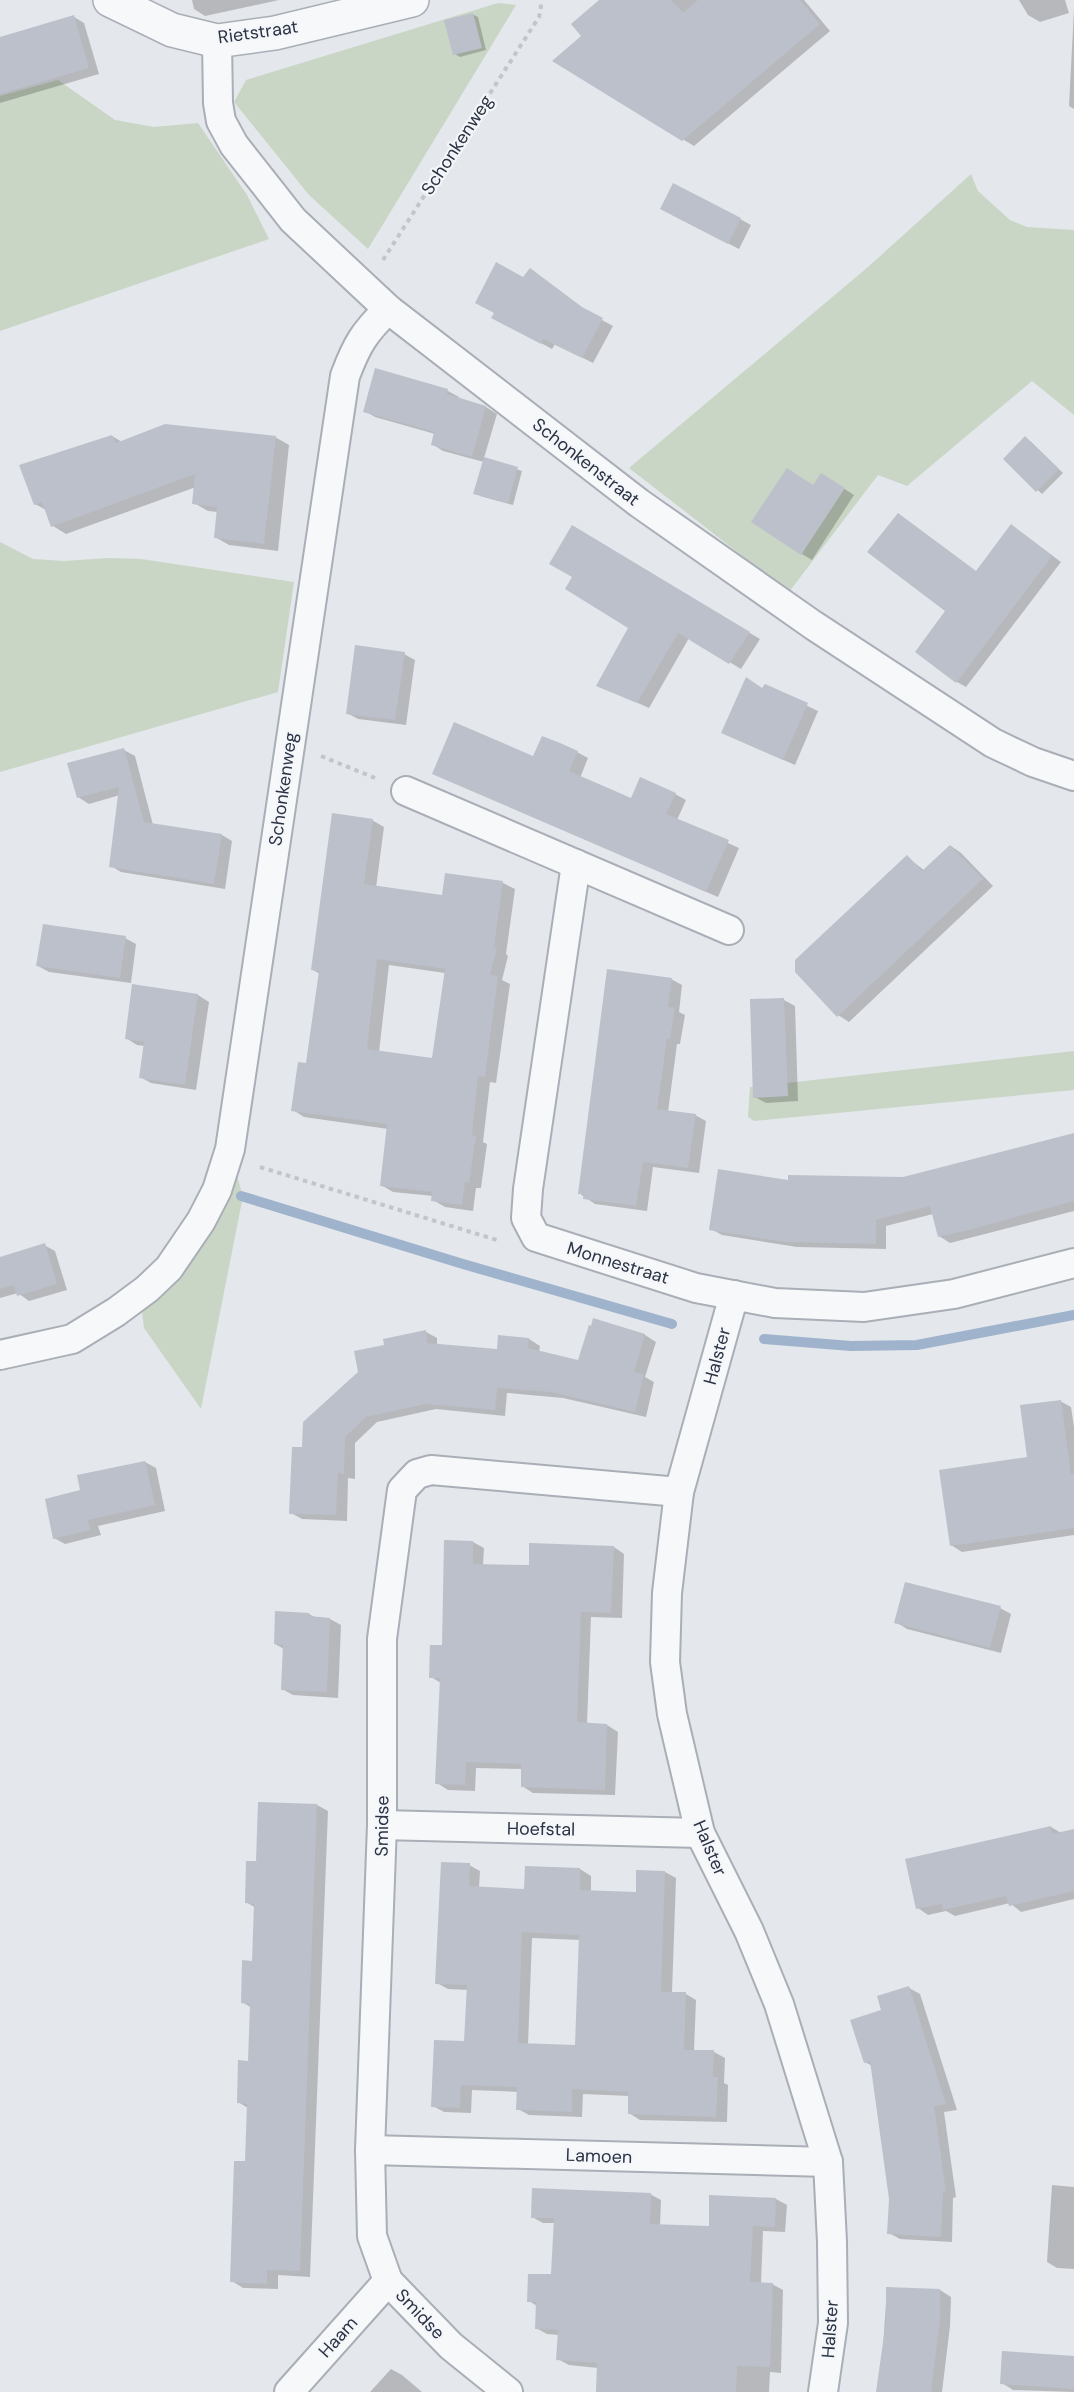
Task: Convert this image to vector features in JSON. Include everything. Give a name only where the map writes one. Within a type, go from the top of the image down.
[{"type":"street","name":"Rietstraat","points":[[110,0],[172,30],[217,41],[275,33],[412,0]]},
{"type":"street","name":"Schonkenstraat","points":[[217,41],[218,103],[221,121],[234,145],[293,220],[388,309],[639,503],[813,625],[993,743],[1033,762],[1074,776]]},
{"type":"street","name":"Schonkenweg","points":[[0,1355],[72,1339],[116,1312],[147,1289],[169,1268],[217,1190],[228,1157],[345,376],[352,355],[366,331],[388,309]]},
{"type":"street","points":[[406,791],[729,930]]},
{"type":"street","points":[[536,1237],[526,1218],[528,1189],[576,864]]},
{"type":"street","name":"Monnestraat","points":[[536,1237],[696,1288],[775,1303],[864,1307],[954,1294],[1074,1263]]},
{"type":"street","name":"Halster","points":[[734,1295],[679,1492],[667,1593],[665,1662],[672,1714],[700,1833],[749,1931],[779,2004],[828,2162],[832,2242],[832,2323],[824,2392]]},
{"type":"street","name":"Smidse","points":[[508,2392],[451,2346],[388,2281],[372,2236],[370,2150],[382,1825],[382,1639],[402,1490],[417,1473],[431,1470],[679,1492]]},
{"type":"street","name":"Hoefstal","points":[[382,1825],[700,1833]]},
{"type":"street","name":"Lamoen","points":[[370,2150],[828,2162]]},
{"type":"street","name":"Haam","points":[[289,2392],[388,2281]]},
{"type":"path","name":"Schonkenweg","points":[[365,288],[539,17],[540,0]]},
{"type":"path","points":[[290,743],[406,791]]},
{"type":"path","points":[[228,1157],[521,1247],[536,1237]]},
{"type":"green space","points":[[498,3],[516,5],[368,249],[309,195],[234,102],[246,80]]},
{"type":"green space","points":[[58,80],[115,120],[154,127],[198,123],[247,195],[269,239],[0,331],[0,96]]},
{"type":"green space","points":[[971,174],[978,191],[1010,220],[1027,227],[1074,230],[1074,415],[1032,381],[907,486],[878,475],[789,592],[629,468],[868,267]]},
{"type":"green space","points":[[0,542],[33,559],[64,561],[109,558],[141,559],[294,582],[278,692],[0,772]]},
{"type":"green space","points":[[1074,1051],[1074,1090],[754,1121],[748,1117],[750,1087]]},
{"type":"green space","points":[[236,1173],[243,1196],[201,1409],[144,1328],[142,1312],[175,1278],[214,1228]]},
{"type":"building","points":[[599,0],[671,0],[683,13],[698,0],[800,0],[820,24],[682,141],[552,61],[581,36],[571,24]]},
{"type":"building","points":[[473,13],[482,48],[453,55],[444,20]]},
{"type":"building","points":[[74,15],[89,68],[0,94],[0,37]]},
{"type":"building","points":[[673,183],[741,218],[728,244],[660,209]]},
{"type":"building","points":[[496,262],[523,277],[530,268],[582,307],[603,318],[582,358],[543,339],[541,344],[491,318],[494,313],[475,303]]},
{"type":"building","points":[[375,368],[448,389],[447,394],[486,406],[472,457],[431,445],[434,432],[363,412]]},
{"type":"building","points":[[165,424],[276,436],[264,544],[214,538],[217,507],[192,504],[195,474],[51,527],[42,502],[34,505],[19,465],[112,435],[116,443]]},
{"type":"building","points":[[1025,436],[1059,469],[1036,492],[1003,459]]},
{"type":"building","points":[[484,457],[518,467],[508,503],[473,494]]},
{"type":"building","points":[[787,468],[813,485],[821,473],[845,488],[801,555],[751,522]]},
{"type":"building","points":[[898,513],[976,571],[1011,524],[1052,556],[956,683],[915,652],[945,611],[867,552]]},
{"type":"building","points":[[572,525],[750,632],[729,664],[678,633],[637,703],[596,686],[628,628],[565,589],[572,577],[549,564]]},
{"type":"building","points":[[355,645],[405,652],[395,720],[346,714]]},
{"type":"building","points":[[746,677],[762,688],[765,684],[808,703],[783,760],[721,733]]},
{"type":"building","points":[[454,722],[533,756],[542,736],[560,743],[578,751],[569,771],[631,798],[640,777],[676,793],[666,814],[729,840],[706,892],[432,774]]},
{"type":"building","points":[[124,748],[144,822],[222,834],[214,884],[109,867],[119,787],[77,798],[67,763]]},
{"type":"building","points":[[332,813],[373,819],[364,884],[442,895],[445,873],[503,881],[494,947],[497,948],[490,975],[498,976],[485,1077],[478,1076],[472,1135],[476,1136],[469,1183],[465,1182],[462,1205],[431,1201],[432,1192],[380,1186],[387,1124],[291,1111],[298,1062],[306,1063],[319,971],[311,970]],"holes":[[[377,959],[445,969],[432,1058],[367,1049]]]},
{"type":"building","points":[[950,845],[983,879],[837,1017],[795,972],[795,960],[907,855],[922,871]]},
{"type":"building","points":[[43,924],[126,936],[120,978],[36,966]]},
{"type":"building","points":[[607,969],[672,978],[668,1007],[675,1008],[670,1039],[667,1039],[657,1109],[696,1114],[688,1168],[643,1162],[636,1206],[583,1199],[584,1194],[578,1194]]},
{"type":"building","points":[[132,984],[198,994],[185,1085],[139,1078],[144,1042],[125,1039]]},
{"type":"building","points":[[784,998],[788,1096],[753,1098],[750,999]]},
{"type":"building","points":[[1074,1133],[1074,1201],[973,1229],[938,1237],[930,1206],[876,1220],[876,1244],[785,1242],[709,1230],[718,1169],[788,1180],[788,1175],[903,1177]]},
{"type":"building","points":[[45,1243],[57,1284],[17,1296],[14,1285],[0,1289],[0,1257]]},
{"type":"building","points":[[593,1318],[645,1334],[634,1372],[644,1374],[635,1412],[551,1392],[497,1388],[495,1410],[425,1404],[366,1417],[345,1437],[344,1474],[338,1473],[336,1515],[289,1514],[292,1447],[302,1447],[303,1422],[358,1372],[354,1351],[384,1345],[383,1339],[426,1330],[427,1343],[497,1349],[498,1335],[529,1338],[528,1348],[578,1360]]},
{"type":"building","points":[[1061,1400],[1071,1474],[1074,1474],[1074,1528],[950,1546],[939,1470],[1027,1457],[1020,1405]]},
{"type":"building","points":[[145,1461],[155,1505],[88,1520],[90,1530],[53,1539],[45,1499],[80,1490],[77,1475]]},
{"type":"building","points":[[444,1540],[473,1541],[473,1564],[529,1565],[529,1543],[614,1546],[611,1613],[581,1612],[577,1722],[607,1724],[605,1790],[521,1787],[521,1764],[466,1762],[465,1785],[435,1784],[440,1678],[429,1678],[430,1645],[442,1645]]},
{"type":"building","points":[[905,1582],[1001,1606],[990,1648],[894,1623]]},
{"type":"building","points":[[275,1611],[309,1613],[309,1616],[330,1618],[327,1692],[281,1690],[283,1645],[274,1644]]},
{"type":"building","points":[[258,1802],[317,1804],[300,2271],[267,2270],[267,2284],[230,2282],[234,2161],[245,2161],[247,2104],[237,2103],[238,2060],[248,2061],[250,2004],[241,2003],[242,1960],[252,1961],[254,1904],[245,1903],[246,1861],[256,1861]]},
{"type":"building","points":[[1051,1826],[1052,1834],[1074,1829],[1074,1891],[1009,1906],[1006,1896],[943,1910],[942,1904],[916,1909],[905,1859]]},
{"type":"building","points":[[441,1862],[470,1863],[469,1886],[524,1889],[525,1866],[580,1868],[580,1890],[636,1892],[636,1870],[665,1871],[661,1992],[686,1992],[684,2050],[714,2050],[713,2077],[718,2077],[716,2117],[628,2114],[628,2092],[572,2089],[572,2112],[516,2110],[517,2087],[461,2085],[460,2108],[431,2107],[434,2040],[464,2041],[467,1985],[435,1984]],"holes":[[[522,1932],[579,1935],[575,2045],[518,2043]]]},
{"type":"building","points":[[909,1986],[946,2104],[934,2106],[946,2192],[943,2192],[941,2237],[887,2234],[889,2199],[870,2061],[864,2063],[850,2020],[881,2010],[877,1996]]},
{"type":"building","points":[[532,2188],[651,2193],[650,2224],[709,2226],[709,2195],[776,2198],[775,2227],[753,2226],[750,2282],[773,2283],[770,2367],[737,2366],[736,2392],[596,2392],[597,2363],[556,2360],[558,2330],[535,2329],[536,2302],[527,2302],[528,2274],[551,2274],[554,2218],[531,2218]]},
{"type":"building","points":[[886,2287],[940,2289],[940,2319],[931,2392],[876,2392],[886,2321]]},
{"type":"building","points":[[1002,2351],[1074,2356],[1074,2389],[1000,2384]]},
{"type":"waterway","points":[[241,1196],[463,1264],[672,1324]]},
{"type":"waterway","points":[[764,1339],[851,1346],[917,1345],[1074,1315]]}]
